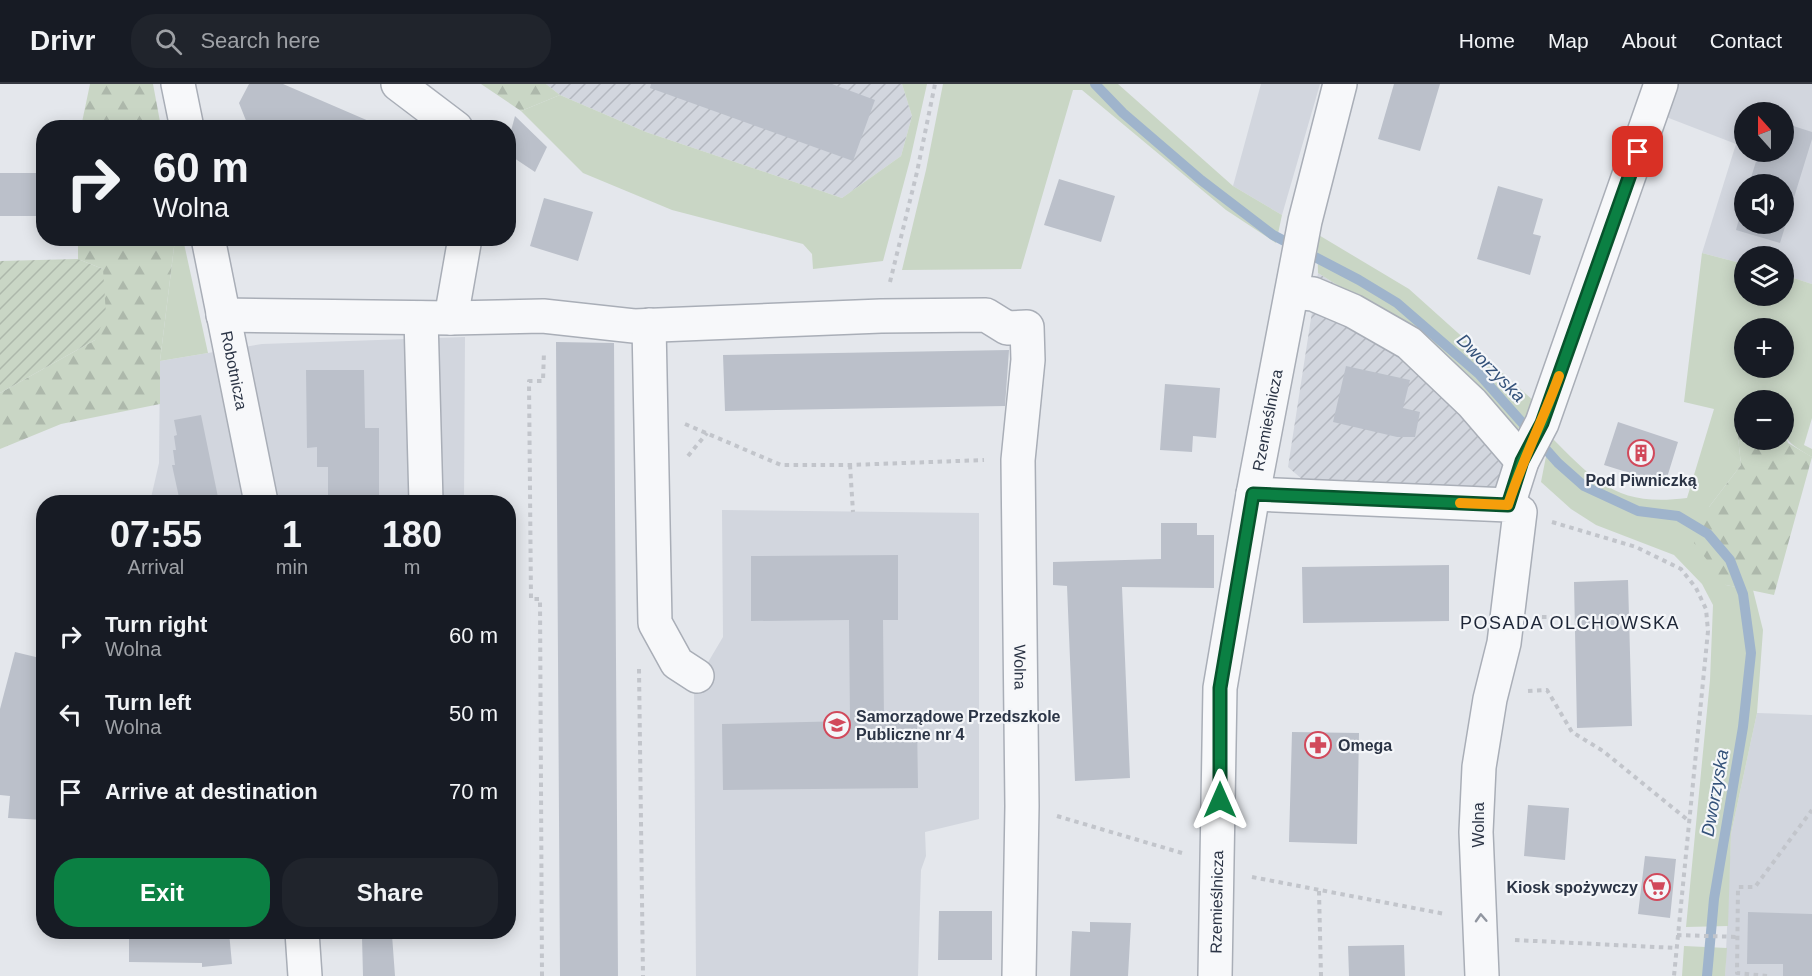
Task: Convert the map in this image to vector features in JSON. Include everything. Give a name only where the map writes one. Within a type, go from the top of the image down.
[{"type":"street","points":[[178,84],[185,120]]},
{"type":"street","points":[[398,84],[445,120]]},
{"type":"street","name":"Rzemieślnicza","points":[[1215,976],[1220,688],[1253,494],[1305,221],[1340,84]]},
{"type":"street","name":"Wolna","points":[[1482,976],[1476,832],[1479,767],[1504,695],[1504,643],[1514,508],[1525,457],[1542,423],[1661,84]]},
{"type":"street","name":"Robotnicza","points":[[210,246],[260,495]]},
{"type":"street","points":[[426,495],[436,318],[462,246]]},
{"type":"street","points":[[1294,280],[1313,294],[1353,311],[1409,343],[1525,457]]},
{"type":"street","points":[[223,315],[436,318],[543,316],[649,325],[655,623],[676,663],[698,676]]},
{"type":"street","name":"Wolna","points":[[649,325],[881,316],[986,315],[1007,328],[1027,327],[1028,360],[1018,460],[1022,806],[1019,976]]},
{"type":"street","points":[[1253,494],[1514,508]]},
{"type":"street","points":[[302,939],[305,976]]},
{"type":"path","points":[[892,274],[917,172],[935,84]]},
{"type":"path","points":[[542,976],[540,599],[531,599],[529,381],[543,381],[544,341]]},
{"type":"path","points":[[649,408],[782,465],[1018,460]]},
{"type":"path","points":[[850,465],[853,512]]},
{"type":"path","points":[[1514,508],[1636,547],[1681,569],[1696,588],[1706,609],[1708,631],[1674,976]]},
{"type":"path","points":[[1536,617],[1559,617]]},
{"type":"path","points":[[1504,695],[1547,690],[1572,732],[1603,752],[1689,822]]},
{"type":"path","points":[[1022,806],[1194,857]]},
{"type":"path","points":[[1767,976],[1737,974],[1738,887],[1755,887],[1812,810]]},
{"type":"path","points":[[1251,877],[1448,914]]},
{"type":"path","points":[[1319,891],[1321,976]]},
{"type":"path","points":[[1677,935],[1738,938]]},
{"type":"path","points":[[1509,940],[1676,948]]},
{"type":"shaded area","points":[[546,84],[902,84],[912,116],[901,156],[842,198],[646,132],[560,95]]},
{"type":"shaded area","points":[[1261,84],[1320,84],[1282,215],[1233,186]]},
{"type":"shaded area","points":[[1670,84],[1812,84],[1812,284],[1794,278],[1794,246],[1734,246],[1734,261],[1702,253],[1734,150],[1734,162],[1794,162],[1794,102],[1734,102],[1734,143],[1661,115]]},
{"type":"shaded area","points":[[1318,273],[1420,337],[1511,434],[1508,483],[1491,495],[1303,480],[1288,467]]},
{"type":"shaded area","points":[[465,337],[464,495],[152,495],[159,463],[160,361],[262,344]]},
{"type":"shaded area","name":"Samorządowe Przedszkole Publiczne nr 4","points":[[722,510],[979,513],[979,819],[925,832],[926,856],[921,870],[918,976],[696,976],[694,686],[723,637]]},
{"type":"shaded area","points":[[1757,713],[1812,715],[1812,976],[1725,976],[1731,834]]},
{"type":"green space","points":[[90,84],[153,84],[160,120],[82,120]]},
{"type":"green space","points":[[481,84],[546,84],[560,95],[521,111]]},
{"type":"green space","points":[[902,84],[927,84],[910,160],[883,261],[813,269],[812,254],[803,244],[672,210],[583,173],[521,111],[560,95],[646,132],[842,198],[901,156],[912,116]]},
{"type":"green space","points":[[943,84],[1118,84],[1233,186],[1282,215],[1276,243],[1226,210],[1082,90],[1073,90],[1021,269],[902,270],[926,170]]},
{"type":"green space","points":[[1317,234],[1409,289],[1536,403],[1530,420],[1511,434],[1420,337],[1318,273]]},
{"type":"green space","points":[[78,246],[174,246],[160,361],[160,404],[61,424],[0,449],[0,393],[95,340],[103,269],[78,259]]},
{"type":"green space","points":[[174,246],[185,246],[208,353],[160,361]]},
{"type":"green space","points":[[1702,253],[1734,261],[1734,306],[1794,306],[1794,278],[1812,284],[1812,418],[1804,445],[1812,449],[1812,457],[1794,445],[1794,390],[1734,390],[1734,450],[1739,450],[1741,465],[1709,507],[1726,585],[1753,590],[1763,630],[1757,713],[1731,834],[1728,926],[1686,927],[1710,680],[1713,605],[1702,584],[1674,555],[1596,525],[1571,509],[1541,482],[1550,436],[1581,466],[1610,488],[1643,499],[1687,498],[1714,409],[1684,402]]},
{"type":"green space","points":[[78,259],[103,269],[106,315],[95,340],[0,393],[0,261]]},
{"type":"green space","points":[[1794,446],[1812,457],[1774,595],[1726,585],[1694,543],[1709,507],[1741,465],[1739,450],[1794,450]]},
{"type":"green space","points":[[1684,946],[1727,948],[1725,976],[1682,976]]},
{"type":"building","points":[[249,84],[283,84],[366,120],[246,120],[239,103]]},
{"type":"building","points":[[651,84],[832,84],[875,100],[853,161],[650,88]]},
{"type":"building","points":[[1394,84],[1440,84],[1420,151],[1378,139]]},
{"type":"building","points":[[515,116],[547,147],[535,172],[516,159],[516,120],[514,120]]},
{"type":"building","points":[[1794,126],[1812,132],[1812,139],[1794,198],[1794,174],[1752,174],[1756,162],[1794,162]]},
{"type":"building","points":[[0,173],[36,173],[36,216],[0,216]]},
{"type":"building","points":[[1059,179],[1115,196],[1101,242],[1044,225]]},
{"type":"building","points":[[1498,186],[1543,199],[1533,234],[1541,236],[1530,275],[1477,259]]},
{"type":"building","points":[[544,198],[593,212],[578,261],[530,246]]},
{"type":"building","points":[[1750,234],[1783,234],[1780,243]]},
{"type":"building","points":[[556,342],[614,343],[618,976],[560,976]]},
{"type":"building","points":[[1009,350],[1005,406],[725,411],[723,355]]},
{"type":"building","points":[[1346,366],[1410,380],[1403,408],[1420,412],[1415,437],[1397,437],[1333,422]]},
{"type":"building","points":[[306,370],[364,370],[365,428],[379,428],[379,495],[328,495],[328,467],[317,467],[317,447],[307,448]]},
{"type":"building","points":[[1165,384],[1220,388],[1216,438],[1193,436],[1192,452],[1160,450]]},
{"type":"building","points":[[201,415],[218,495],[178,495],[172,465],[175,465],[173,450],[176,450],[174,436],[177,435],[174,420]]},
{"type":"building","name":"Pod Piwniczką","points":[[1618,422],[1678,442],[1665,484],[1604,465]]},
{"type":"building","points":[[1161,523],[1197,523],[1197,535],[1214,535],[1214,588],[1122,587],[1130,778],[1075,781],[1067,586],[1053,585],[1053,562],[1161,559]]},
{"type":"building","points":[[898,555],[898,620],[883,620],[884,721],[917,721],[918,788],[723,790],[722,724],[850,721],[849,620],[751,621],[751,556]]},
{"type":"building","points":[[1449,565],[1449,621],[1303,623],[1302,567]]},
{"type":"building","points":[[1628,580],[1632,726],[1577,728],[1574,582]]},
{"type":"building","points":[[15,652],[36,657],[36,820],[8,818],[10,796],[0,795],[0,709]]},
{"type":"building","points":[[1292,732],[1359,733],[1357,844],[1289,842]]},
{"type":"building","points":[[1528,805],[1569,808],[1565,860],[1524,856]]},
{"type":"building","name":"Kiosk spożywczy","points":[[1645,856],[1676,859],[1670,918],[1638,914]]},
{"type":"building","points":[[939,911],[992,911],[992,960],[938,960]]},
{"type":"building","points":[[1748,912],[1812,914],[1812,976],[1783,976],[1783,964],[1747,964]]},
{"type":"building","points":[[1090,922],[1131,923],[1128,976],[1070,976],[1072,931],[1090,932]]},
{"type":"building","points":[[129,939],[230,939],[232,964],[202,967],[202,963],[129,962]]},
{"type":"building","points":[[362,939],[392,939],[395,976],[363,976]]},
{"type":"building","points":[[1404,945],[1405,976],[1349,976],[1348,946]]},
{"type":"waterway","name":"Dworzyska","points":[[1095,84],[1123,113],[1201,180],[1273,235],[1359,280],[1397,303],[1479,374],[1558,463],[1584,486],[1638,511],[1678,516],[1708,534],[1730,560],[1743,594],[1751,653],[1743,727],[1714,899],[1707,976]]},
{"type":"slow traffic","points":[[1460,503],[1508,505],[1522,461],[1542,423],[1559,376]]},
{"type":"place","name":"Pod Piwniczką","points":[[1641,453]]},
{"type":"place","name":"Samorządowe Przedszkole Publiczne nr 4","points":[[837,725]]},
{"type":"place","name":"Omega","points":[[1318,745]]},
{"type":"place","name":"Kiosk spożywczy","points":[[1657,887]]},
{"type":"district","name":"POSADA OLCHOWSKA","points":[[1570,623]]},
{"type":"route","points":[[1220,800],[1220,688],[1253,494],[1508,505],[1522,461],[1542,423],[1638,152]]}]
